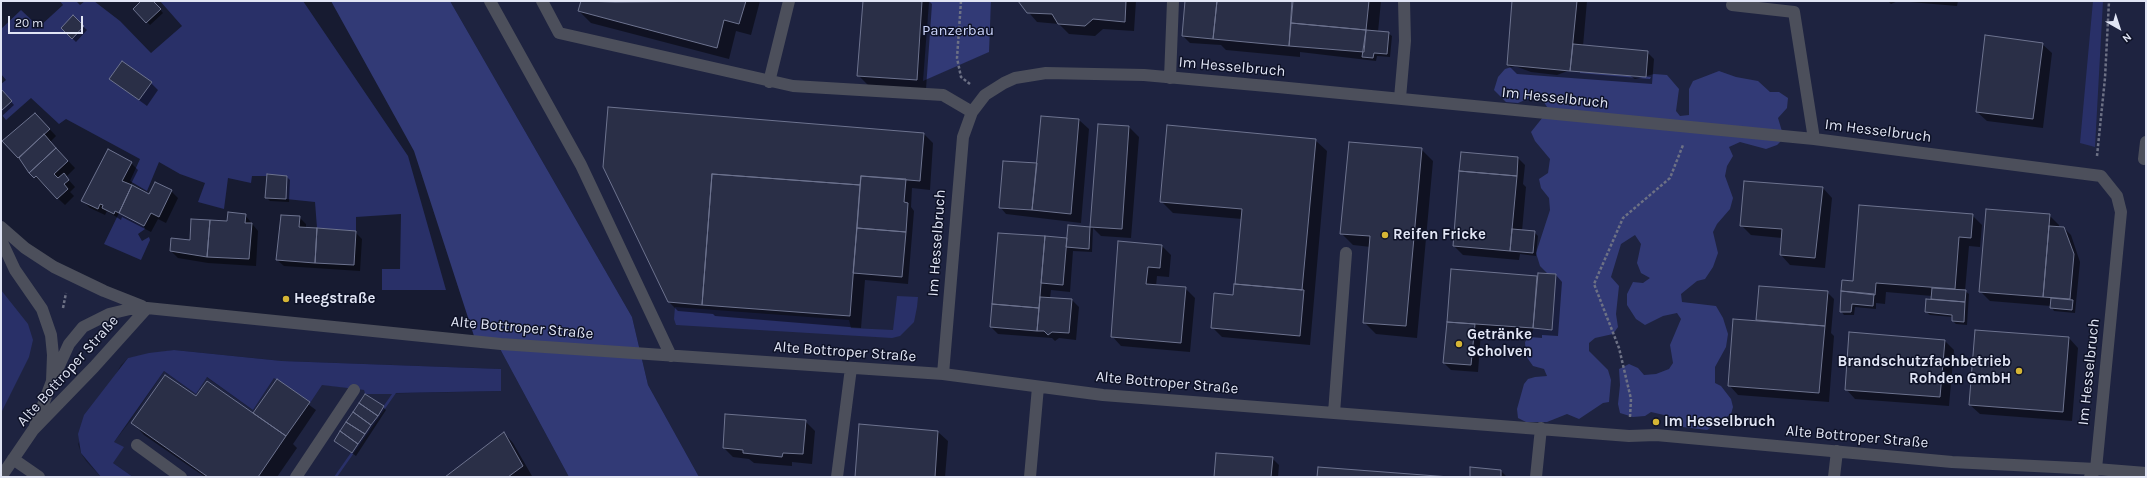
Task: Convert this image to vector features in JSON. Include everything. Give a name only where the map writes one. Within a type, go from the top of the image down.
[{"type":"street","points":[[490,1],[581,165],[671,356]]},
{"type":"street","points":[[542,1],[559,33],[793,86],[944,95],[972,112]]},
{"type":"street","points":[[770,82],[788,1]]},
{"type":"street","points":[[1170,78],[1173,1]]},
{"type":"street","points":[[1400,98],[1405,41],[1404,1]]},
{"type":"street","points":[[1732,5],[1794,12],[1814,139]]},
{"type":"street","name":"Im Hesselbruch","points":[[943,374],[960,160],[965,128],[972,112],[985,95],[1004,83],[1028,74],[1113,74],[1170,78],[1400,98],[1690,128],[1814,139],[2095,174],[2101,176],[2117,196],[2121,212],[2093,473]]},
{"type":"street","points":[[2144,159],[2146,142]]},
{"type":"street","points":[[1,227],[25,248],[70,276],[147,308]]},
{"type":"street","points":[[1,240],[14,270],[39,304],[46,318],[53,350],[52,381],[33,430]]},
{"type":"street","points":[[1334,413],[1346,253]]},
{"type":"street","name":"Alte Bottroper Straße","points":[[52,381],[69,344],[83,327],[109,314],[130,308],[147,308],[501,344],[943,374],[1111,396],[1541,428],[1629,436],[1656,435],[1952,462],[2093,473],[2146,473]]},
{"type":"street","name":"Alte Bottroper Straße","points":[[1,477],[33,430],[94,367],[147,308]]},
{"type":"street","points":[[837,477],[851,368]]},
{"type":"street","points":[[1030,477],[1038,387]]},
{"type":"street","points":[[296,477],[354,390]]},
{"type":"street","points":[[1536,477],[1541,428]]},
{"type":"street","points":[[137,445],[181,477]]},
{"type":"street","points":[[1834,477],[1837,451]]},
{"type":"street","points":[[13,459],[39,477]]},
{"type":"path","points":[[961,1],[957,58],[960,71],[962,77],[985,95]]},
{"type":"path","points":[[2095,174],[2105,78],[2109,1]]},
{"type":"path","points":[[1629,436],[1631,398],[1619,348],[1594,284],[1623,218],[1670,178],[1690,128]]},
{"type":"path","points":[[46,318],[62,310],[70,276]]},
{"type":"shaded area","points":[[60,1],[76,1],[80,5],[85,1],[94,1],[120,21],[151,53],[182,26],[160,1],[303,1],[408,156],[446,290],[382,290],[382,269],[400,269],[401,214],[356,217],[356,231],[317,228],[315,202],[286,199],[287,176],[252,176],[251,183],[228,178],[224,209],[198,202],[205,183],[180,174],[159,162],[147,191],[130,181],[140,159],[66,119],[59,124],[31,98],[6,120],[1,114],[1,84],[6,80],[1,74],[1,29],[21,10],[39,27],[63,5]]},
{"type":"shaded area","points":[[450,1],[929,1],[924,80],[988,52],[991,1],[2146,1],[2146,477],[699,477],[648,385],[632,317]]},
{"type":"shaded area","points":[[2093,1],[2103,1],[2095,147],[2080,143]]},
{"type":"shaded area","points":[[119,213],[144,226],[145,229],[138,234],[142,241],[149,237],[150,240],[141,260],[104,244]]},
{"type":"shaded area","points":[[1,227],[25,248],[147,307],[499,347],[569,477],[133,477],[113,463],[113,443],[132,419],[164,371],[196,394],[206,377],[253,410],[274,378],[364,390],[365,394],[501,391],[501,369],[282,361],[174,350],[128,358],[121,365],[78,444],[86,461],[101,477],[1,477]]},
{"type":"shaded area","points":[[1,290],[28,324],[33,340],[29,357],[1,413]]},
{"type":"shaded area","points":[[897,296],[918,297],[917,307],[914,322],[900,336],[892,338],[676,325],[674,319],[675,307],[849,320],[851,328],[893,330]]},
{"type":"shaded area","points":[[174,350],[282,361],[501,369],[501,391],[396,393],[337,477],[334,477],[392,394],[365,394],[364,390],[322,385],[310,403],[274,378],[253,410],[207,377],[196,394],[164,371],[114,442],[124,447],[113,463],[133,477],[101,477],[81,453],[78,434],[84,415],[128,358],[149,353]]},
{"type":"green space","points":[[331,1],[450,1],[632,317],[648,385],[699,477],[569,477],[499,347],[474,336],[414,151]]},
{"type":"green space","name":"Panzerbau","points":[[929,1],[991,1],[989,52],[923,81]]},
{"type":"green space","points":[[1588,63],[1624,72],[1635,79],[1654,74],[1667,75],[1679,89],[1676,111],[1680,116],[1689,115],[1689,89],[1693,81],[1719,71],[1736,77],[1758,81],[1770,92],[1779,92],[1788,98],[1787,108],[1778,118],[1784,138],[1777,145],[1766,149],[1740,142],[1729,147],[1733,156],[1727,166],[1725,176],[1733,198],[1730,209],[1717,224],[1713,232],[1718,253],[1713,267],[1705,279],[1697,281],[1681,294],[1682,302],[1716,306],[1723,318],[1728,334],[1726,347],[1715,367],[1715,383],[1721,386],[1731,399],[1733,407],[1731,414],[1707,430],[1675,426],[1664,415],[1651,412],[1645,416],[1633,417],[1620,413],[1618,404],[1620,385],[1619,369],[1629,364],[1638,368],[1644,375],[1656,374],[1669,369],[1673,363],[1670,345],[1681,319],[1677,313],[1663,316],[1645,325],[1636,319],[1627,305],[1627,294],[1633,282],[1643,283],[1650,278],[1641,273],[1637,263],[1641,244],[1635,235],[1621,244],[1611,277],[1619,286],[1616,314],[1618,327],[1613,334],[1595,338],[1589,343],[1589,351],[1608,370],[1611,380],[1609,402],[1603,403],[1579,419],[1567,414],[1547,422],[1526,422],[1518,418],[1517,409],[1524,384],[1528,379],[1547,376],[1544,369],[1533,366],[1526,356],[1525,342],[1531,335],[1549,289],[1547,273],[1540,266],[1536,253],[1550,210],[1549,198],[1541,188],[1539,179],[1548,173],[1550,159],[1535,141],[1531,132],[1543,117],[1547,107],[1539,94],[1518,103],[1506,102],[1494,90],[1498,77],[1505,69],[1515,66],[1531,72],[1557,75]]},
{"type":"building","points":[[141,1],[153,1],[161,9],[146,23],[133,9]]},
{"type":"building","points":[[581,1],[746,1],[739,24],[724,20],[717,48],[578,11]]},
{"type":"building","points":[[863,1],[922,1],[917,80],[857,76]]},
{"type":"building","points":[[1018,1],[1126,1],[1125,22],[1093,19],[1085,26],[1058,24],[1052,14],[1027,13]]},
{"type":"building","points":[[1185,1],[1217,1],[1213,39],[1182,36]]},
{"type":"building","points":[[1217,1],[1292,1],[1289,46],[1213,39]]},
{"type":"building","points":[[1293,1],[1369,1],[1366,30],[1291,23]]},
{"type":"building","points":[[1512,1],[1577,1],[1570,71],[1507,65]]},
{"type":"building","points":[[73,15],[84,26],[72,39],[61,28]]},
{"type":"building","points":[[1291,23],[1366,30],[1364,52],[1289,46]]},
{"type":"building","points":[[1366,30],[1389,32],[1387,54],[1374,53],[1373,58],[1362,57]]},
{"type":"building","points":[[1985,35],[2043,43],[2033,119],[1976,112]]},
{"type":"building","points":[[1573,44],[1648,51],[1646,77],[1570,71]]},
{"type":"building","points":[[122,61],[152,82],[139,100],[109,79]]},
{"type":"building","points":[[1,89],[12,101],[1,111]]},
{"type":"building","points":[[608,107],[924,133],[920,181],[861,176],[860,185],[712,174],[702,305],[668,302],[603,167]]},
{"type":"building","points":[[35,113],[50,129],[18,158],[2,141]]},
{"type":"building","points":[[1041,116],[1079,119],[1071,214],[1032,210]]},
{"type":"building","points":[[1098,124],[1129,126],[1122,229],[1090,227]]},
{"type":"building","points":[[1167,125],[1316,139],[1302,290],[1235,284],[1242,209],[1160,202]]},
{"type":"building","points":[[44,134],[56,148],[29,173],[19,158]]},
{"type":"building","name":"Reifen Fricke","points":[[1349,142],[1422,148],[1406,326],[1363,323],[1370,236],[1340,234]]},
{"type":"building","points":[[56,148],[68,161],[54,174],[58,178],[64,173],[69,180],[64,184],[68,189],[57,199],[36,176],[34,178],[29,173]]},
{"type":"building","points":[[108,149],[132,162],[122,181],[132,185],[119,213],[115,211],[114,214],[102,208],[103,205],[100,204],[98,209],[81,201]]},
{"type":"building","points":[[1461,152],[1518,157],[1517,176],[1459,171]]},
{"type":"building","points":[[1003,161],[1037,163],[1032,210],[999,208]]},
{"type":"building","points":[[1459,171],[1517,176],[1510,251],[1453,246]]},
{"type":"building","points":[[267,174],[287,176],[286,199],[265,198]]},
{"type":"building","points":[[712,174],[860,185],[850,316],[702,305]]},
{"type":"building","points":[[861,176],[906,179],[904,202],[908,203],[906,232],[857,228]]},
{"type":"building","points":[[1744,181],[1823,187],[1815,258],[1780,255],[1782,229],[1740,226]]},
{"type":"building","points":[[155,182],[172,190],[159,217],[151,213],[144,226],[119,213],[132,185],[149,194]]},
{"type":"building","points":[[1859,205],[1973,214],[1971,238],[1959,237],[1955,289],[1876,283],[1875,295],[1841,291],[1842,280],[1853,281]]},
{"type":"building","points":[[1986,209],[2050,214],[2043,297],[1979,292]]},
{"type":"building","points":[[228,212],[246,214],[245,223],[252,223],[249,259],[207,257],[210,220],[227,221]]},
{"type":"building","points":[[281,215],[300,216],[299,227],[317,228],[315,263],[276,260]]},
{"type":"building","points":[[191,219],[210,220],[207,257],[170,251],[171,238],[190,240]]},
{"type":"building","points":[[1068,225],[1090,227],[1089,249],[1066,247]]},
{"type":"building","points":[[2049,226],[2064,227],[2074,254],[2070,299],[2043,297]]},
{"type":"building","points":[[317,228],[356,231],[354,265],[315,263]]},
{"type":"building","points":[[857,228],[906,232],[902,277],[853,273]]},
{"type":"building","points":[[1512,229],[1535,231],[1533,253],[1510,251]]},
{"type":"building","points":[[998,233],[1045,236],[1039,308],[992,304]]},
{"type":"building","points":[[1045,236],[1067,238],[1063,285],[1041,283]]},
{"type":"building","points":[[1118,241],[1162,245],[1160,268],[1148,267],[1146,284],[1186,287],[1181,343],[1111,337]]},
{"type":"building","points":[[1451,269],[1537,276],[1533,328],[1447,322]]},
{"type":"building","points":[[1538,273],[1556,274],[1552,330],[1533,328]]},
{"type":"building","points":[[1234,284],[1304,290],[1300,336],[1211,328],[1214,293],[1233,295]]},
{"type":"building","points":[[1759,286],[1828,291],[1825,326],[1756,320]]},
{"type":"building","points":[[1932,288],[1966,290],[1965,302],[1931,299]]},
{"type":"building","points":[[1841,291],[1874,294],[1873,306],[1852,304],[1851,312],[1840,312]]},
{"type":"building","points":[[1040,297],[1072,299],[1069,333],[1052,332],[1048,335],[1044,331],[1037,331]]},
{"type":"building","points":[[2051,298],[2073,300],[2072,310],[2050,308]]},
{"type":"building","points":[[1926,299],[1965,302],[1964,322],[1952,321],[1952,315],[1925,312]]},
{"type":"building","points":[[992,304],[1039,308],[1037,331],[990,327]]},
{"type":"building","points":[[1733,319],[1825,326],[1819,393],[1728,386]]},
{"type":"building","name":"Getränke Scholven","points":[[1447,322],[1475,324],[1471,365],[1443,363]]},
{"type":"building","name":"Brandschutzfachbetrieb Rohden GmbH","points":[[1975,330],[2069,337],[2063,412],[1969,405]]},
{"type":"building","points":[[1849,332],[1945,340],[1940,397],[1845,390]]},
{"type":"building","points":[[165,375],[196,396],[207,381],[286,436],[258,477],[208,477],[131,423]]},
{"type":"building","points":[[277,379],[310,402],[286,436],[253,413]]},
{"type":"building","points":[[365,394],[384,406],[378,416],[359,403]]},
{"type":"building","points":[[359,403],[378,416],[371,425],[353,412]]},
{"type":"building","points":[[353,412],[371,425],[365,434],[346,422]]},
{"type":"building","points":[[725,414],[806,420],[803,454],[783,453],[782,457],[743,453],[743,450],[723,448]]},
{"type":"building","points":[[346,422],[365,434],[358,444],[340,431]]},
{"type":"building","points":[[859,424],[938,431],[935,477],[855,477]]},
{"type":"building","points":[[340,431],[358,444],[352,453],[334,441]]},
{"type":"building","points":[[504,432],[523,466],[508,477],[445,477]]},
{"type":"building","points":[[1216,453],[1273,457],[1271,477],[1214,477]]},
{"type":"building","points":[[1318,467],[1450,477],[1317,477]]},
{"type":"building","points":[[1470,467],[1501,470],[1501,477],[1470,477]]},
{"type":"place","name":"Reifen Fricke","points":[[1385,235]]},
{"type":"place","name":"Heegstraße","points":[[286,299]]},
{"type":"place","name":"Getränke Scholven","points":[[1459,344]]},
{"type":"place","name":"Brandschutzfachbetrieb Rohden GmbH","points":[[2019,371]]},
{"type":"place","name":"Im Hesselbruch","points":[[1656,422]]}]
